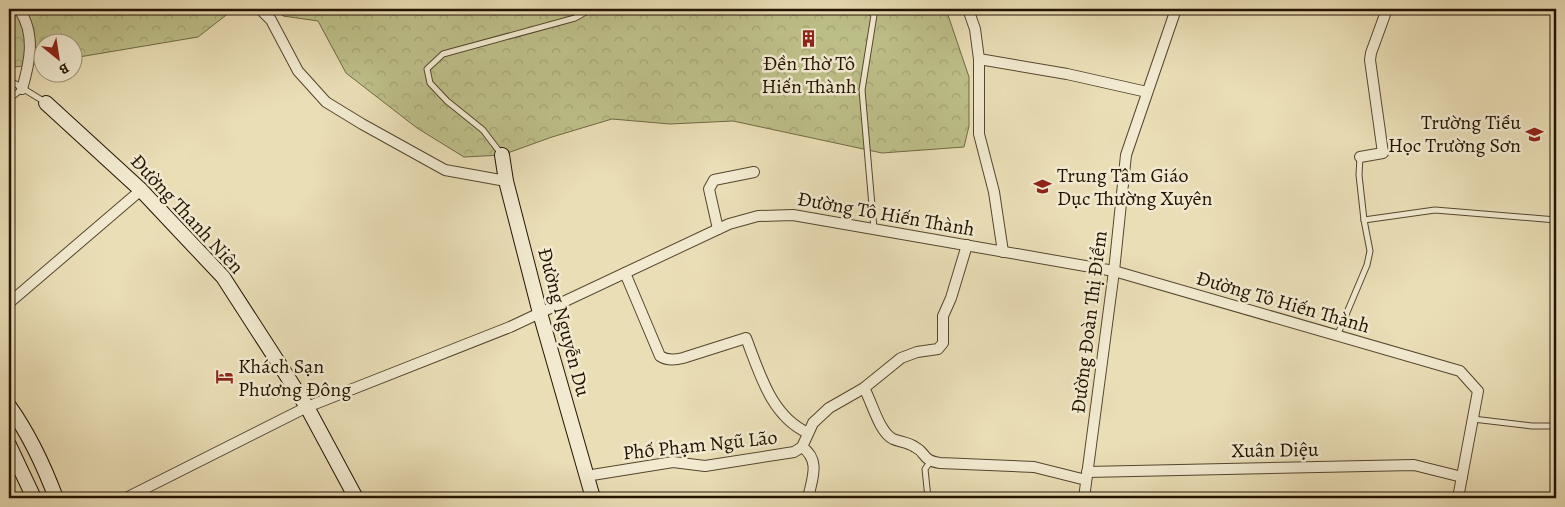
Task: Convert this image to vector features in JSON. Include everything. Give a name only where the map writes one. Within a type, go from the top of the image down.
[{"type":"street","points":[[19,9],[26,25],[31,50],[30,62],[22,89]]},
{"type":"street","points":[[260,9],[271,20],[298,71],[326,102],[445,170],[506,181]]},
{"type":"street","points":[[968,9],[975,29],[979,59],[979,134],[994,192],[1003,252]]},
{"type":"street","name":"Đường Đoàn Thị Điểm","points":[[1084,498],[1114,272],[1126,155],[1176,9]]},
{"type":"street","points":[[1360,157],[1383,153],[1370,60],[1388,9]]},
{"type":"street","points":[[979,59],[1067,74],[1148,92]]},
{"type":"street","name":"Đường Thanh Niên","points":[[46,103],[141,190],[223,277],[307,407],[356,498]]},
{"type":"street","name":"Đường Nguyễn Du","points":[[502,154],[506,181],[540,313],[593,498]]},
{"type":"street","points":[[718,229],[709,189],[711,184],[714,180],[754,172]]},
{"type":"street","points":[[9,303],[141,190]]},
{"type":"street","name":"Đường Tô Hiến Thành","points":[[126,498],[307,407],[510,327],[729,224],[758,216],[793,215],[1114,272],[1460,371],[1478,391],[1458,498]]},
{"type":"street","name":"Phố Phạm Ngũ Lão","points":[[586,476],[673,462],[706,466],[794,452],[802,446],[813,423],[829,408],[864,388],[902,358],[917,352],[941,347],[943,343],[943,316],[951,298],[967,246]]},
{"type":"street","points":[[625,273],[660,356],[664,359],[673,360],[683,358],[746,338],[772,401],[790,423],[808,433]]},
{"type":"street","points":[[864,388],[884,432],[892,439],[917,448],[931,462]]},
{"type":"street","points":[[9,406],[20,422],[42,464],[56,498]]},
{"type":"street","points":[[9,445],[34,498]]},
{"type":"street","points":[[802,446],[810,452],[814,465],[808,498]]},
{"type":"street","name":"Xuân Diệu","points":[[931,462],[1034,467],[1087,476],[1414,464],[1462,477]]},
{"type":"lane","points":[[502,154],[483,130],[447,101],[430,83],[427,69],[442,54],[575,18],[591,9]]},
{"type":"lane","points":[[868,9],[874,15],[862,90],[874,229]]},
{"type":"lane","points":[[9,80],[46,103]]},
{"type":"lane","points":[[9,99],[22,89]]},
{"type":"lane","points":[[1337,336],[1367,265],[1370,251],[1359,175],[1360,157]]},
{"type":"lane","points":[[1364,220],[1435,210],[1556,220]]},
{"type":"lane","points":[[1473,419],[1532,426],[1556,426]]},
{"type":"lane","points":[[928,498],[925,469],[931,462]]},
{"type":"green space","points":[[9,9],[234,9],[198,37],[82,56],[82,32],[32,32],[32,65],[9,68]]},
{"type":"green space","points":[[276,9],[946,9],[969,77],[969,126],[964,147],[882,153],[733,121],[670,124],[612,119],[552,137],[502,155],[464,157],[417,128],[346,73],[318,21],[283,16]]},
{"type":"place","name":"Đền Thờ Tô Hiến Thành","points":[[809,39]]},
{"type":"place","name":"Trường Tiểu Học Trường Sơn","points":[[1535,134]]},
{"type":"place","name":"Trung Tâm Giáo Dục Thường Xuyên","points":[[1043,186]]},
{"type":"place","name":"Khách Sạn Phương Đông","points":[[224,377]]}]
